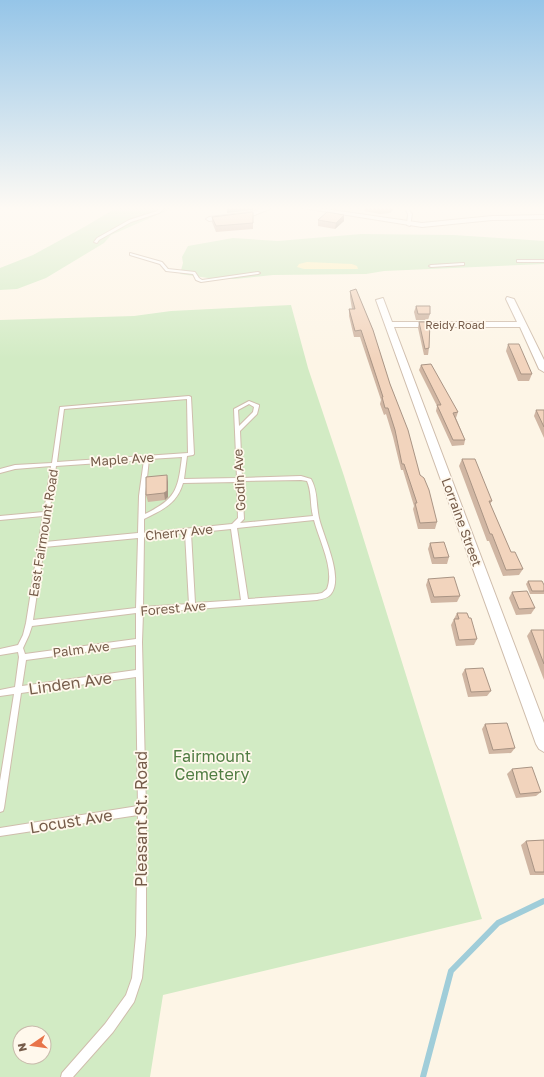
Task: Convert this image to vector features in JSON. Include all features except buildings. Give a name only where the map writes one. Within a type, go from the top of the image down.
[{"type":"street","points":[[510,299],[521,325],[544,369]]},
{"type":"street","name":"Lorraine Street","points":[[380,300],[544,744]]},
{"type":"street","name":"Reidy Road","points":[[388,324],[521,325]]},
{"type":"lane","points":[[145,258],[161,263],[167,270],[194,273],[197,279],[201,281],[258,273]]},
{"type":"lane","points":[[518,261],[544,261]]},
{"type":"lane","points":[[431,266],[463,264]]},
{"type":"lane","name":"Maple Ave","points":[[0,471],[15,467],[191,454],[189,397],[62,408]]},
{"type":"lane","name":"Godin Ave","points":[[234,526],[241,519],[242,513],[239,479],[236,409],[249,402],[256,406],[255,413],[237,431]]},
{"type":"lane","name":"East Fairmount Road","points":[[20,648],[26,635],[29,623],[62,408]]},
{"type":"lane","points":[[141,518],[168,504],[174,498],[182,481],[185,455]]},
{"type":"lane","name":"Pleasant St. Road","points":[[66,1077],[109,1028],[130,998],[137,978],[141,935],[142,810],[139,610],[142,489],[145,482],[147,457]]},
{"type":"lane","points":[[182,481],[300,478],[309,480],[314,497],[316,518]]},
{"type":"lane","points":[[0,518],[46,514]]},
{"type":"lane","name":"Cherry Ave","points":[[42,545],[316,518]]},
{"type":"lane","name":"Forest Ave","points":[[29,623],[139,610],[325,596],[330,588],[331,579],[329,564],[316,518]]},
{"type":"lane","points":[[234,526],[245,602]]},
{"type":"lane","points":[[188,531],[192,606]]},
{"type":"lane","name":"Palm Ave","points":[[23,657],[139,642]]},
{"type":"lane","points":[[0,652],[20,648],[23,657],[0,808]]},
{"type":"lane","name":"Linden Ave","points":[[0,693],[140,673]]},
{"type":"lane","name":"Locust Ave","points":[[0,832],[142,810]]},
{"type":"green space","points":[[25,258],[79,258],[46,278],[17,289],[0,290],[0,268]]},
{"type":"green space","points":[[182,258],[544,258],[544,264],[384,271],[366,274],[273,275],[235,279],[215,279],[180,274],[183,263]]},
{"type":"green space","name":"Fairmount Cemetery","points":[[291,305],[308,368],[344,476],[482,919],[163,995],[150,1077],[0,1077],[0,320],[134,316],[171,311]]},
{"type":"sand","points":[[307,262],[352,264],[357,266],[358,269],[304,269],[297,267],[299,264]]},
{"type":"waterway","points":[[423,1077],[451,971],[498,923],[544,901]]}]
